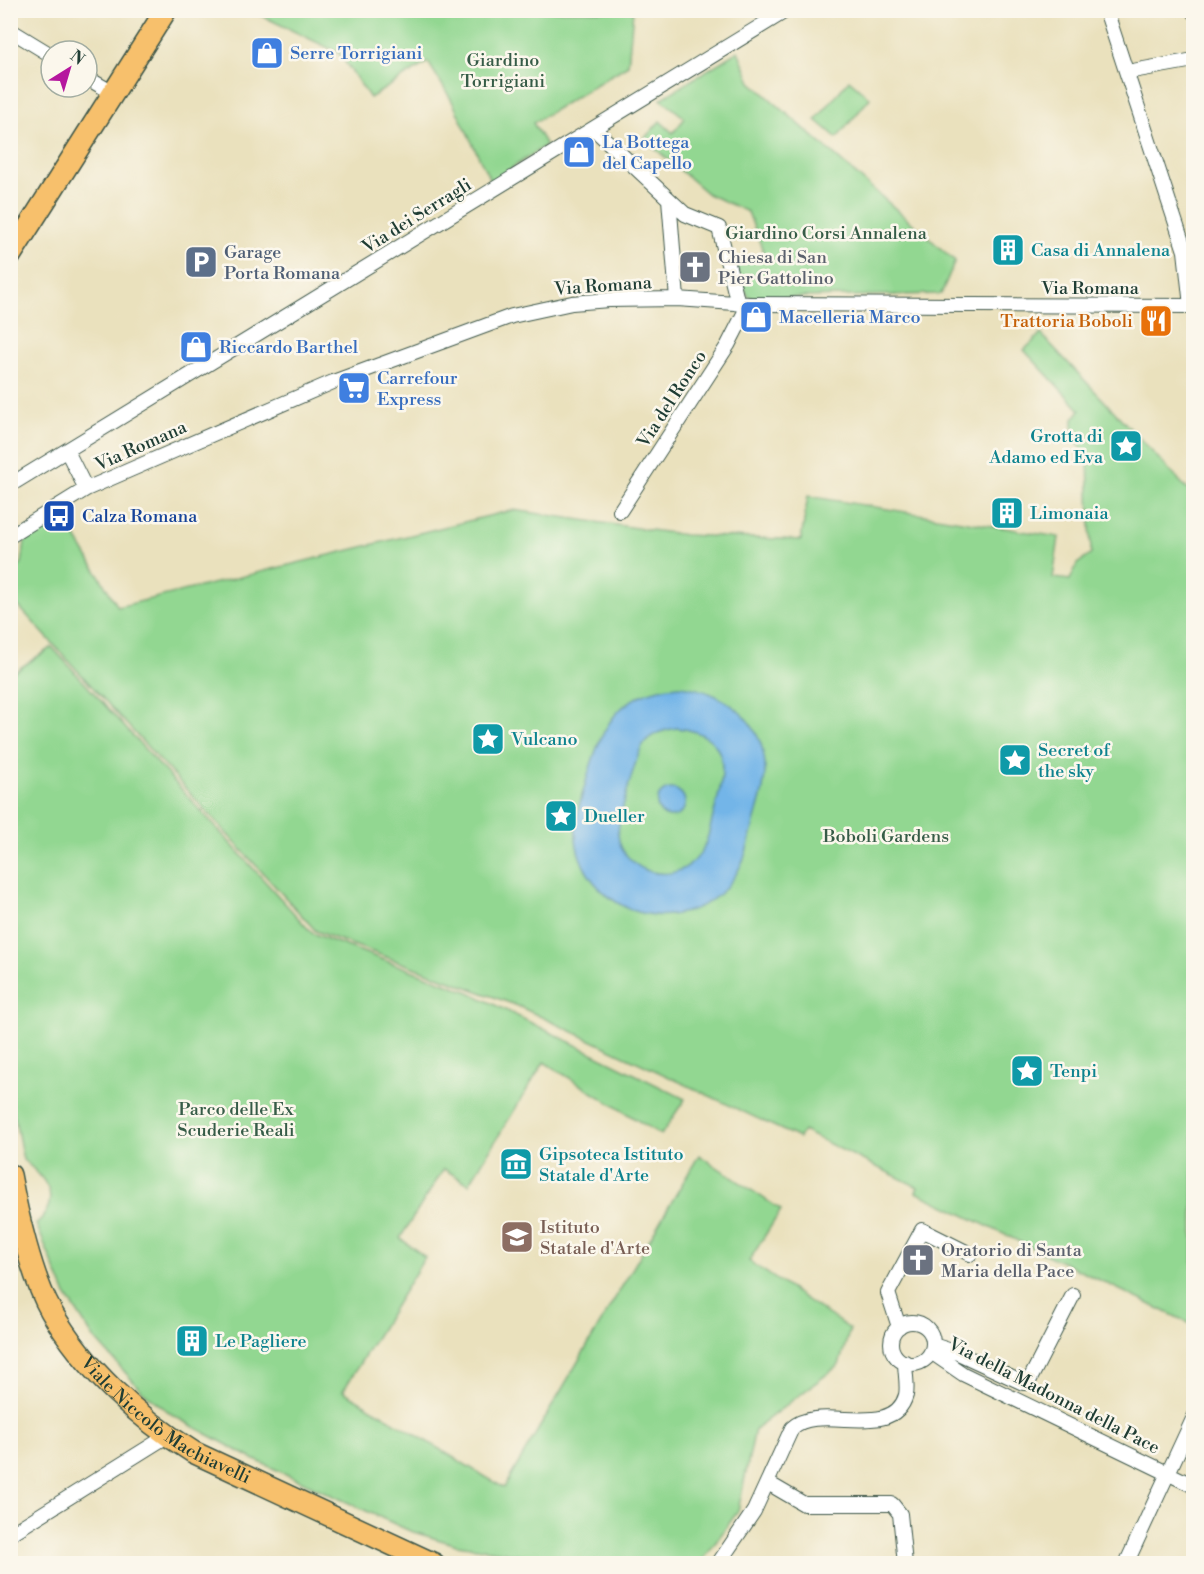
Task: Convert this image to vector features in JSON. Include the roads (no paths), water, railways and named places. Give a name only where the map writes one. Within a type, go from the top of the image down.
[{"type":"main road","points":[[10,256],[115,94],[166,10]]},
{"type":"main road","name":"Viale Niccolò Machiavelli","points":[[11,1185],[38,1281],[50,1309],[73,1346],[90,1365],[167,1436],[215,1462],[434,1563]]},
{"type":"street","name":"Via dei Serragli","points":[[10,484],[67,452],[787,10]]},
{"type":"street","points":[[1106,10],[1185,251],[1192,306]]},
{"type":"street","points":[[10,30],[39,48]]},
{"type":"street","points":[[1127,72],[1194,60]]},
{"type":"street","points":[[99,85],[115,94]]},
{"type":"street","points":[[594,129],[669,200],[693,219],[719,228],[744,304]]},
{"type":"street","points":[[669,200],[677,299]]},
{"type":"street","name":"Via Romana","points":[[10,536],[86,489],[333,382],[512,316],[572,303],[677,299],[744,304],[1192,306]]},
{"type":"street","name":"Via del Ronco","points":[[620,511],[728,345],[744,304]]},
{"type":"street","points":[[67,452],[86,489]]},
{"type":"street","points":[[718,1563],[754,1511],[792,1428],[799,1422],[820,1419],[881,1418],[898,1409],[906,1395],[905,1362],[894,1354],[891,1342],[899,1327],[888,1293],[922,1230],[970,1254]]},
{"type":"street","name":"Via della Madonna della Pace","points":[[905,1362],[916,1363],[932,1349],[958,1353],[1023,1383],[1028,1383],[1073,1295]]},
{"type":"street","name":"Via della Madonna della Pace","points":[[899,1327],[907,1323],[921,1324],[930,1333],[932,1349],[963,1374],[1194,1486]]},
{"type":"street","points":[[1126,1563],[1194,1417]]},
{"type":"street","points":[[10,1534],[167,1436]]},
{"type":"street","points":[[768,1483],[804,1504],[892,1504],[900,1514],[905,1563]]},
{"type":"water","points":[[679,686],[695,689],[724,701],[737,710],[756,734],[765,765],[763,787],[748,846],[731,881],[721,893],[708,902],[679,914],[664,915],[632,910],[608,896],[588,874],[580,857],[576,839],[576,821],[580,803],[597,747],[605,731],[625,705],[657,689]],"holes":[[[677,728],[695,732],[716,746],[722,767],[719,794],[707,840],[696,858],[679,871],[669,873],[649,871],[625,854],[618,835],[624,803],[637,759],[644,743],[655,734]]]},
{"type":"water","points":[[671,789],[681,793],[685,803],[681,813],[671,817],[661,813],[657,803],[661,793]]},
{"type":"place","name":"Serre Torrigiani","points":[[267,53]]},
{"type":"place","name":"La Bottega del Capello","points":[[579,152]]},
{"type":"place","name":"Casa di Annalena","points":[[1008,250]]},
{"type":"place","name":"Garage Porta Romana","points":[[201,262]]},
{"type":"place","name":"Chiesa di San Pier Gattolino","points":[[695,267]]},
{"type":"place","name":"Macelleria Marco","points":[[756,317]]},
{"type":"place","name":"Trattoria Boboli","points":[[1156,321]]},
{"type":"place","name":"Riccardo Barthel","points":[[196,347]]},
{"type":"place","name":"Carrefour Express","points":[[354,388]]},
{"type":"place","name":"Grotta di Adamo ed Eva","points":[[1126,446]]},
{"type":"place","name":"Limonaia","points":[[1007,513]]},
{"type":"place","name":"Calza Romana","points":[[59,516]]},
{"type":"place","name":"Vulcano","points":[[488,739]]},
{"type":"place","name":"Secret of the sky","points":[[1015,760]]},
{"type":"place","name":"Dueller","points":[[561,816]]},
{"type":"place","name":"Tenpi","points":[[1027,1071]]},
{"type":"place","name":"Gipsoteca Istituto Statale d'Arte","points":[[516,1164]]},
{"type":"place","name":"Istituto Statale d'Arte","points":[[517,1237]]},
{"type":"place","name":"Oratorio di Santa Maria della Pace","points":[[918,1260]]},
{"type":"place","name":"Le Pagliere","points":[[192,1341]]},
{"type":"park label","name":"Giardino Torrigiani","points":[[503,70]]},
{"type":"park label","name":"Giardino Corsi Annalena","points":[[826,233]]},
{"type":"park label","name":"Boboli Gardens","points":[[886,836]]},
{"type":"park label","name":"Parco delle Ex Scuderie Reali","points":[[236,1119]]}]
